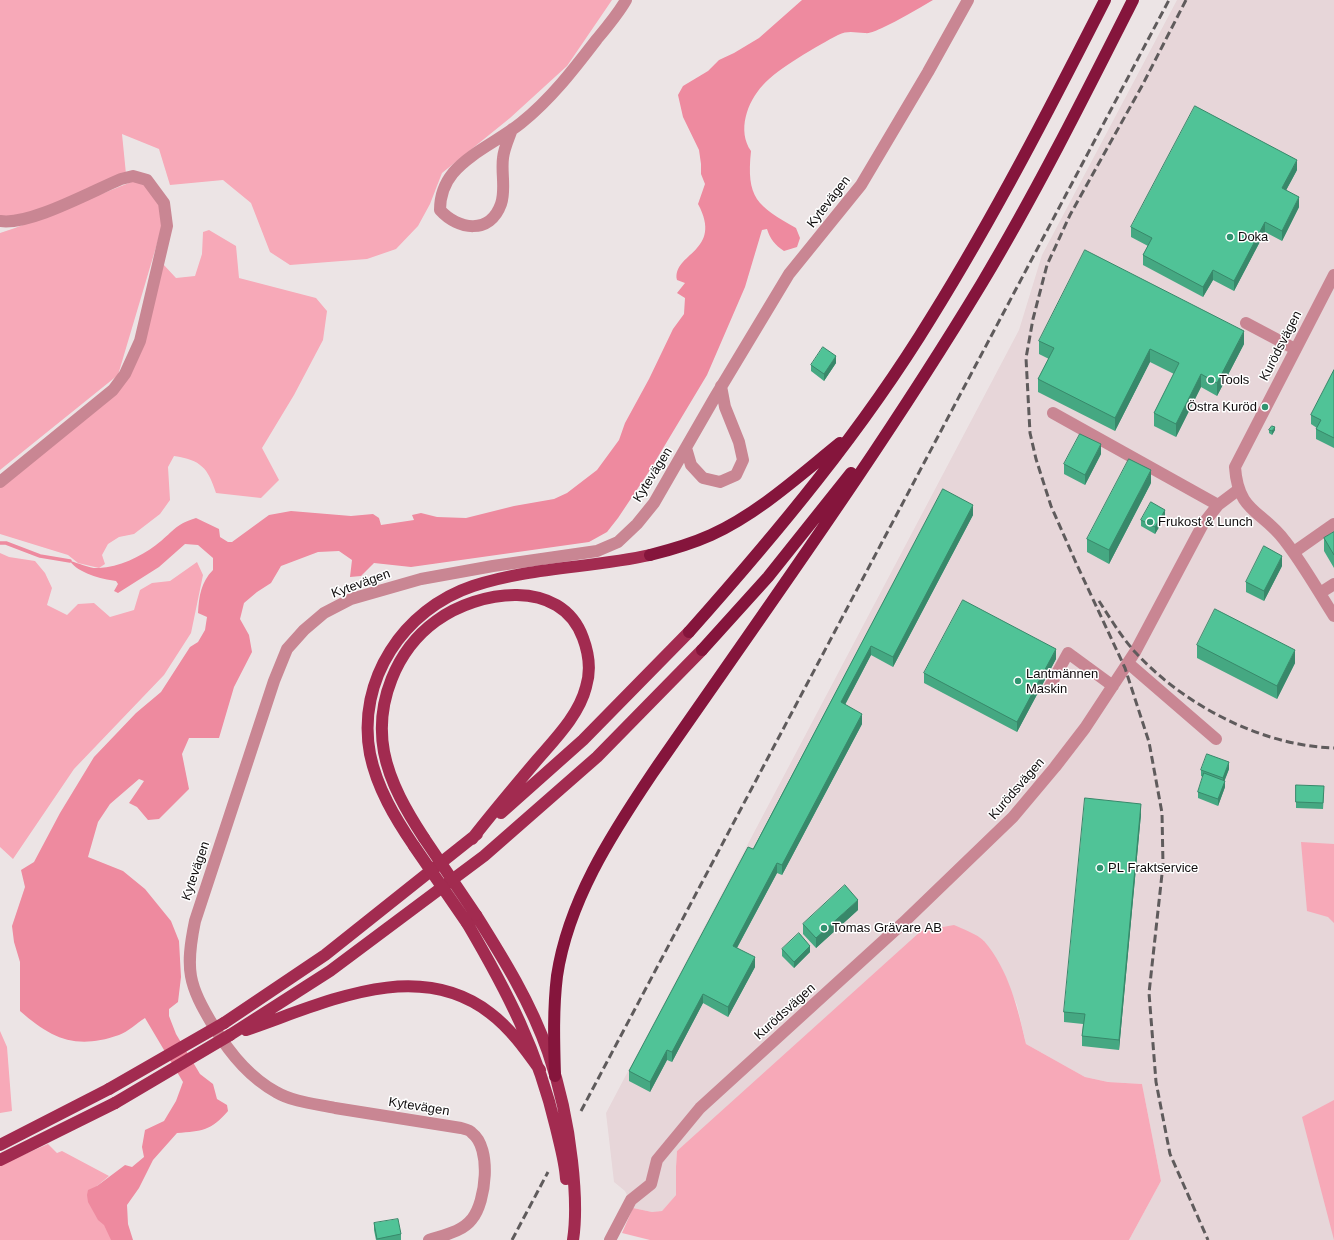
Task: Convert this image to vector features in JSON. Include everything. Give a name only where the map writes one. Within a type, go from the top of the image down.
[{"type":"highway","points":[[689,632],[751,562],[816,483],[931,319],[1000,202],[1105,0]]},
{"type":"highway","points":[[556,1076],[554,1022],[559,968],[571,925],[583,892],[602,854],[625,814],[652,774],[835,510],[974,295],[1022,215],[1133,0]]},
{"type":"highway","points":[[702,650],[768,577],[832,498],[908,399]]},
{"type":"highway","points":[[650,555],[694,542],[733,524],[780,491],[853,432]]},
{"type":"main road","points":[[570,1240],[566,1175],[553,1113],[540,1070],[519,1016],[467,923],[414,846],[382,792],[370,754],[368,716],[376,680],[383,663],[401,634],[426,610],[456,592],[508,576],[612,562],[650,555]]},
{"type":"main road","points":[[472,839],[562,730],[578,707],[586,687],[589,669],[588,650],[581,633],[571,617],[559,607],[545,600],[514,594],[482,599],[465,605],[435,621],[420,635],[399,663],[390,681],[385,700],[382,735],[384,752],[397,791],[424,838],[476,915],[508,968],[531,1012],[548,1050],[556,1076],[564,1112],[573,1174],[575,1201],[573,1240]]},
{"type":"main road","points":[[0,1145],[109,1089],[224,1022],[325,955],[472,839],[583,740],[689,632]]},
{"type":"main road","points":[[0,1160],[115,1103],[230,1036],[330,971],[484,856],[597,757],[702,650]]},
{"type":"main road","points":[[230,1036],[349,996],[392,986],[429,986],[463,996],[490,1013],[509,1031],[540,1070]]},
{"type":"street","points":[[512,129],[503,158],[501,204],[490,221],[474,227],[460,224],[446,217],[440,210],[440,199],[445,182],[454,172],[512,129],[547,99],[571,73],[626,0]]},
{"type":"street","name":"Kytevägen","points":[[429,1240],[459,1231],[472,1220],[479,1209],[484,1193],[485,1170],[481,1148],[473,1133],[461,1128],[307,1103],[278,1093],[252,1076],[233,1056],[198,1001],[190,970],[189,950],[194,920],[274,681],[287,649],[304,630],[324,613],[351,599],[421,579],[492,566],[597,551],[618,542],[637,524],[654,503],[721,386],[789,274],[861,185],[928,72],[968,0]]},
{"type":"street","points":[[0,221],[6,222],[19,220],[38,214],[121,179],[133,176],[147,180],[164,203],[167,226],[140,341],[125,374],[113,390],[0,482]]},
{"type":"street","name":"Kurödsvägen","points":[[610,1240],[631,1200],[651,1184],[657,1160],[700,1108],[903,923],[1013,817],[1055,767],[1128,663],[1203,524],[1218,505],[1238,490],[1235,468],[1334,275]]},
{"type":"street","points":[[1246,323],[1295,349]]},
{"type":"street","points":[[686,448],[690,465],[703,478],[720,482],[736,475],[742,460],[742,454],[739,442],[725,407],[721,386]]},
{"type":"street","points":[[1053,413],[1218,505]]},
{"type":"street","points":[[1238,490],[1245,504],[1251,511],[1284,538],[1334,616]]},
{"type":"street","points":[[1294,552],[1334,524]]},
{"type":"street","points":[[1320,593],[1334,584]]},
{"type":"street","points":[[1050,686],[1068,653],[1112,686]]},
{"type":"street","points":[[1128,663],[1216,739]]},
{"type":"shaded area","points":[[0,0],[612,0],[567,66],[510,118],[442,173],[430,204],[418,226],[396,249],[367,259],[290,265],[270,252],[251,203],[223,180],[170,185],[159,149],[122,134],[126,174],[42,210],[15,218],[0,216]]},
{"type":"shaded area","points":[[802,0],[933,0],[895,22],[874,32],[845,33],[830,39],[769,79],[752,100],[748,108],[744,126],[747,143],[751,151],[750,180],[753,190],[757,199],[763,206],[796,228],[800,238],[797,247],[784,251],[773,242],[767,229],[762,230],[745,287],[707,375],[650,470],[607,532],[589,542],[411,567],[374,563],[361,576],[350,577],[352,560],[339,551],[318,552],[281,566],[271,583],[244,603],[240,619],[249,635],[252,652],[234,687],[219,738],[189,738],[182,754],[189,789],[159,819],[148,820],[137,807],[129,803],[144,781],[139,779],[110,804],[98,822],[88,857],[123,871],[145,889],[171,921],[179,941],[181,977],[178,1002],[169,1009],[169,1016],[176,1034],[200,1074],[213,1084],[217,1099],[227,1105],[228,1111],[216,1123],[206,1129],[177,1133],[153,1160],[139,1188],[127,1205],[128,1224],[133,1240],[111,1240],[104,1225],[98,1220],[88,1202],[88,1190],[97,1186],[125,1165],[132,1167],[144,1157],[142,1147],[145,1130],[164,1121],[176,1101],[183,1082],[145,1018],[122,1034],[90,1042],[65,1039],[54,1035],[43,1029],[20,1011],[20,962],[14,942],[12,926],[25,887],[21,870],[34,862],[60,813],[94,757],[136,713],[161,692],[190,647],[198,642],[205,630],[207,617],[198,613],[199,601],[203,584],[213,570],[213,558],[198,545],[185,544],[159,567],[118,593],[114,591],[118,584],[116,581],[104,579],[84,572],[78,569],[70,561],[96,568],[114,566],[129,561],[156,545],[178,526],[196,518],[219,529],[220,537],[228,542],[232,542],[269,515],[291,511],[351,516],[373,514],[379,518],[381,525],[414,520],[412,515],[421,513],[437,517],[466,518],[514,506],[554,499],[567,493],[597,470],[619,440],[625,423],[649,379],[673,329],[684,314],[685,298],[677,293],[685,283],[677,280],[678,271],[682,263],[701,242],[705,232],[704,220],[698,204],[705,184],[701,174],[699,150],[683,117],[678,95],[683,86],[708,71],[719,60],[759,38]]},
{"type":"shaded area","points":[[1177,0],[1334,0],[1334,1240],[1129,1240],[1161,1181],[1142,1084],[1108,1082],[1085,1077],[1026,1044],[1017,1005],[1002,970],[983,940],[677,1151],[676,1195],[662,1211],[652,1212],[633,1208],[625,1191],[614,1182],[606,1113],[1019,330],[1042,255]]},
{"type":"shaded area","points":[[134,181],[146,186],[160,207],[162,227],[118,375],[0,470],[0,233]]},
{"type":"shaded area","points":[[209,230],[236,246],[239,278],[316,298],[327,311],[323,340],[294,395],[262,448],[279,480],[261,498],[216,493],[210,477],[202,467],[191,460],[174,456],[168,467],[170,500],[160,514],[134,534],[119,537],[108,544],[102,555],[105,564],[99,568],[78,563],[68,555],[0,534],[0,484],[124,382],[163,264],[176,278],[195,276],[202,254],[203,232]]},
{"type":"shaded area","points":[[0,553],[9,557],[35,561],[45,573],[52,588],[47,605],[67,615],[78,604],[94,603],[110,617],[134,610],[140,590],[152,583],[170,581],[197,562],[203,575],[191,633],[164,675],[74,769],[13,859],[0,847]]},
{"type":"shaded area","points":[[1301,842],[1334,844],[1334,923],[1328,917],[1307,911]]},
{"type":"shaded area","points":[[954,925],[981,938],[993,952],[1011,990],[1020,1017],[1026,1044],[1085,1077],[1108,1082],[1142,1084],[1161,1181],[1129,1240],[650,1240],[622,1233],[633,1208],[652,1212],[662,1211],[676,1195],[677,1151],[921,931]]},
{"type":"shaded area","points":[[0,1031],[7,1047],[12,1111],[0,1113]]},
{"type":"shaded area","points":[[1334,1100],[1334,1240],[1302,1117]]},
{"type":"shaded area","points":[[48,1144],[57,1153],[62,1151],[109,1176],[97,1186],[115,1240],[0,1240],[0,1165]]},
{"type":"building","points":[[1195,106],[1297,160],[1282,188],[1299,197],[1282,231],[1265,222],[1234,281],[1213,270],[1203,287],[1143,255],[1152,238],[1131,227]]},
{"type":"building","points":[[1085,250],[1244,331],[1217,383],[1201,374],[1176,424],[1154,413],[1179,363],[1150,349],[1115,418],[1038,379],[1054,348],[1039,341]]},
{"type":"building","points":[[823,347],[836,356],[824,374],[811,365]]},
{"type":"building","points":[[1334,370],[1334,438],[1316,429],[1321,420],[1311,415]]},
{"type":"building","points":[[1272,426],[1275,427],[1272,431],[1269,430]]},
{"type":"building","points":[[1080,434],[1101,444],[1085,475],[1064,464]]},
{"type":"building","points":[[1129,459],[1151,470],[1109,550],[1087,539]]},
{"type":"building","points":[[943,489],[973,505],[893,657],[871,646],[841,702],[862,714],[782,865],[777,863],[733,946],[755,957],[728,1007],[703,994],[672,1052],[667,1050],[650,1082],[629,1071],[748,847],[753,849]]},
{"type":"building","points":[[1151,502],[1165,510],[1155,527],[1141,520]]},
{"type":"building","points":[[1334,532],[1334,555],[1324,538]]},
{"type":"building","points":[[1264,546],[1282,556],[1264,591],[1246,582]]},
{"type":"building","points":[[963,600],[1056,649],[1017,722],[924,673]]},
{"type":"building","points":[[1215,609],[1295,650],[1277,686],[1197,645]]},
{"type":"building","points":[[1207,754],[1229,762],[1223,778],[1201,770]]},
{"type":"building","points":[[1204,773],[1225,781],[1218,799],[1198,792]]},
{"type":"building","points":[[1296,785],[1324,786],[1323,803],[1296,802]]},
{"type":"building","points":[[1085,798],[1141,804],[1119,1040],[1082,1036],[1085,1014],[1064,1012]]},
{"type":"building","points":[[845,885],[858,900],[816,938],[803,924]]},
{"type":"building","points":[[799,933],[810,946],[794,962],[782,949]]},
{"type":"building","points":[[398,1219],[401,1234],[377,1239],[374,1223]]},
{"type":"waterway","points":[[0,543],[6,543],[40,556],[70,561]]},
{"type":"railway","points":[[581,1111],[1169,0]]},
{"type":"railway","points":[[1186,0],[1143,84],[1070,215],[1047,265],[1033,319],[1026,358],[1030,433],[1036,459],[1051,506],[1125,668],[1149,742],[1162,813],[1163,865],[1149,993],[1156,1082],[1170,1154],[1208,1240]]},
{"type":"railway","points":[[1099,601],[1121,634],[1136,653],[1155,672],[1177,690],[1226,719],[1252,731],[1279,740],[1334,748]]},
{"type":"railway","points":[[512,1240],[548,1172]]},
{"type":"place","name":"Doka","points":[[1230,237]]},
{"type":"place","name":"Tools","points":[[1211,380]]},
{"type":"place","name":"Östra Kuröd","points":[[1265,407]]},
{"type":"place","name":"Frukost & Lunch","points":[[1150,522]]},
{"type":"place","name":"Lantmännen Maskin","points":[[1018,681]]},
{"type":"place","name":"PL Fraktservice","points":[[1100,868]]},
{"type":"place","name":"Tomas Grävare AB","points":[[824,928]]}]
